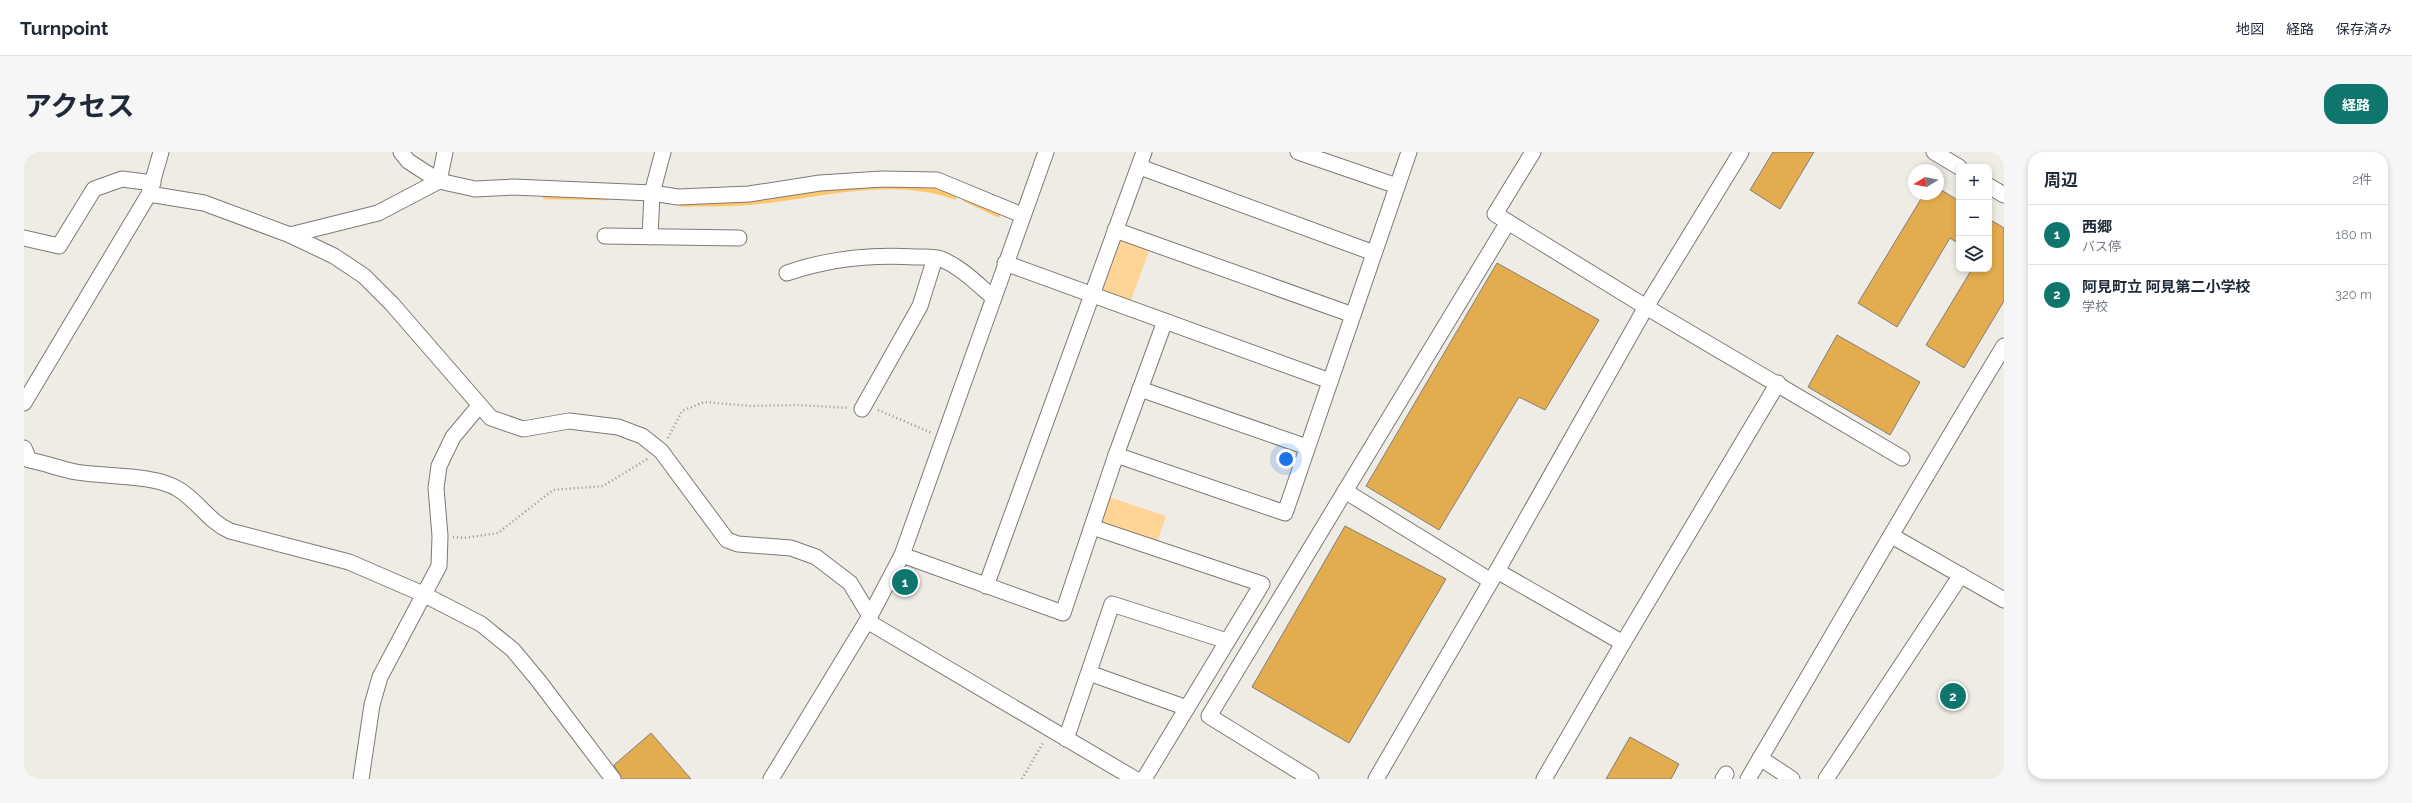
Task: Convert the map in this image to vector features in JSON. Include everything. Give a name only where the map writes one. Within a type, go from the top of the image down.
[{"type":"street","points":[[24,403],[151,188],[161,152]]},
{"type":"street","points":[[401,152],[408,161],[440,181],[475,189],[513,187],[652,193],[678,197],[741,195],[820,183],[882,179],[937,180],[1022,215]]},
{"type":"street","points":[[440,181],[445,152]]},
{"type":"street","points":[[650,237],[652,193],[663,152]]},
{"type":"street","points":[[771,779],[869,618],[902,555],[1022,215],[1046,152]]},
{"type":"street","points":[[986,586],[1091,295],[1140,167],[1144,152]]},
{"type":"street","points":[[1298,152],[1397,186]]},
{"type":"street","points":[[1116,455],[1285,513],[1409,152]]},
{"type":"street","points":[[1533,152],[1495,214],[1646,307],[1902,458]]},
{"type":"street","points":[[1376,779],[1494,576],[1646,307],[1741,152]]},
{"type":"street","points":[[1934,152],[1956,166]]},
{"type":"street","points":[[1140,167],[1374,253]]},
{"type":"street","points":[[24,238],[59,246],[94,189],[122,179],[204,203],[290,235],[334,256],[364,276],[392,304],[491,418],[523,429],[569,421],[618,427],[642,436],[660,451],[727,540],[738,544],[791,548],[816,557],[850,583],[869,618],[1051,730],[1135,779]]},
{"type":"street","points":[[290,235],[378,213],[440,181]]},
{"type":"street","points":[[1992,188],[2004,195]]},
{"type":"street","points":[[1311,779],[1209,716],[1508,222]]},
{"type":"street","points":[[1115,230],[1353,315]]},
{"type":"street","points":[[605,236],[739,238]]},
{"type":"street","points":[[787,273],[815,264],[851,257],[887,254],[935,258],[960,269],[993,297]]},
{"type":"street","points":[[862,409],[920,306],[935,258]]},
{"type":"street","points":[[1005,263],[1330,380]]},
{"type":"street","points":[[902,555],[1063,613],[1116,455],[1165,321]]},
{"type":"street","points":[[1748,779],[1892,536],[1926,475],[2004,346]]},
{"type":"street","points":[[1544,779],[1623,643],[1778,384]]},
{"type":"street","points":[[1140,389],[1307,447]]},
{"type":"street","points":[[361,779],[372,705],[380,677],[439,566],[440,536],[436,488],[439,466],[453,437],[480,406]]},
{"type":"street","points":[[24,448],[29,460],[76,472],[141,478],[179,489],[217,525],[230,531],[349,562],[423,594],[481,624],[512,650],[538,680],[613,779]]},
{"type":"street","points":[[1345,491],[1494,576],[1623,643]]},
{"type":"street","points":[[1092,527],[1262,584],[1144,779]]},
{"type":"street","points":[[1892,536],[2004,600]]},
{"type":"street","points":[[1826,779],[1961,575]]},
{"type":"street","points":[[1066,739],[1112,604],[1227,641]]},
{"type":"street","points":[[1089,673],[1187,708]]},
{"type":"street","points":[[1760,758],[1792,779]]},
{"type":"path","points":[[440,536],[464,538],[498,533],[553,490],[603,486],[660,451],[682,411],[704,402],[882,410],[943,438]]},
{"type":"path","points":[[1022,779],[1051,730]]},
{"type":"shaded area","points":[[912,183],[957,192],[956,200],[931,193],[880,189],[828,194],[750,205],[680,207],[684,200],[826,186]]},
{"type":"shaded area","points":[[1115,230],[1152,243],[1128,308],[1091,295]]},
{"type":"shaded area","points":[[1103,495],[1166,516],[1155,548],[1092,527]]},
{"type":"building","points":[[1773,152],[1814,152],[1780,209],[1750,190]]},
{"type":"building","points":[[1944,192],[1956,199],[1956,242],[1950,238],[1897,327],[1858,303],[1920,200],[1944,200]]},
{"type":"building","points":[[1992,221],[2004,228],[2004,301],[1964,368],[1926,345],[1970,272],[1992,272]]},
{"type":"building","points":[[1497,263],[1599,320],[1545,410],[1519,397],[1439,530],[1366,486]]},
{"type":"building","points":[[1837,335],[1920,382],[1890,435],[1808,387]]},
{"type":"building","points":[[1345,526],[1446,579],[1349,743],[1252,687]]},
{"type":"building","points":[[651,733],[691,779],[622,779],[614,765]]},
{"type":"building","points":[[1630,737],[1679,764],[1671,779],[1606,779]]},
{"type":"waterway","points":[[545,197],[607,198]]},
{"type":"waterway","points":[[964,199],[998,215]]},
{"type":"place","name":"西郷","points":[[905,582]]},
{"type":"place","name":"阿見町立 阿見第二小学校","points":[[1953,696]]}]
